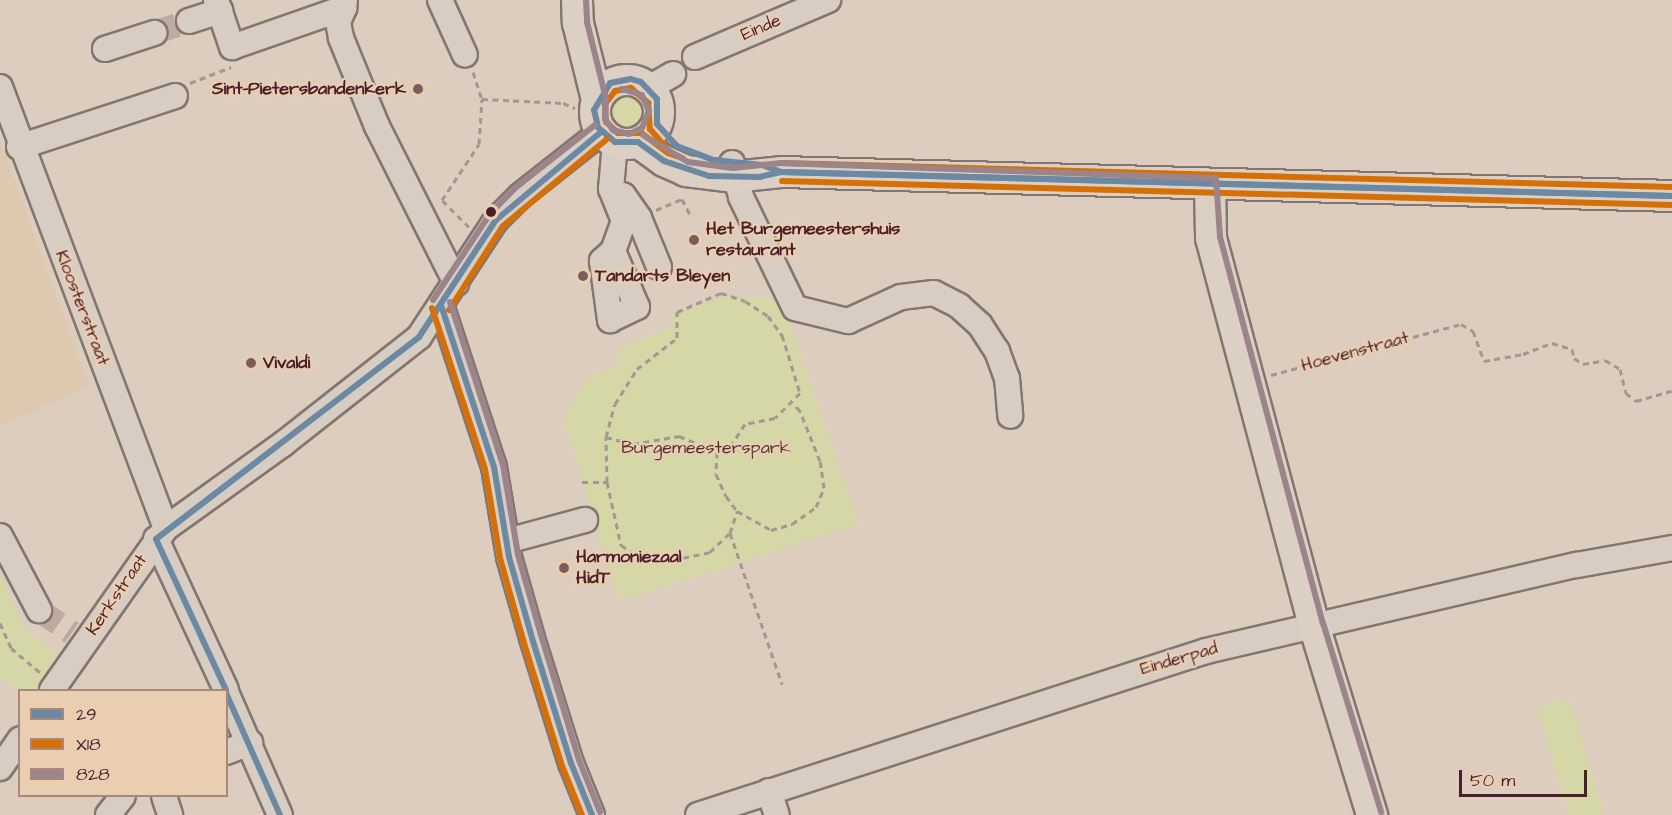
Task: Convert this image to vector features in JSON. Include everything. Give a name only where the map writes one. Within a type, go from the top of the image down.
[{"type":"main road","points":[[577,0],[581,39],[617,125],[664,161],[686,171],[733,170],[1672,196]]},
{"type":"main road","points":[[592,0],[603,53],[621,80]]},
{"type":"main road","points":[[631,79],[661,81],[659,111],[617,125],[610,84],[631,79]]},
{"type":"main road","points":[[1210,184],[1211,238],[1314,625],[1372,815]]},
{"type":"street","points":[[440,0],[465,55]]},
{"type":"street","name":"Einde","points":[[695,57],[828,0]]},
{"type":"street","points":[[189,21],[218,5],[232,47],[345,4]]},
{"type":"street","points":[[345,4],[338,22],[341,38],[397,164],[456,283]]},
{"type":"street","points":[[105,49],[154,33]]},
{"type":"street","name":"Kloosterstraat","points":[[0,87],[19,147],[84,290],[161,533],[225,689]]},
{"type":"street","points":[[19,147],[174,96]]},
{"type":"street","points":[[614,251],[624,221],[611,189],[617,125]]},
{"type":"street","points":[[490,230],[520,196],[617,125]]},
{"type":"street","points":[[733,170],[795,308],[848,321],[901,297],[934,293],[959,306],[980,325],[997,351],[1007,378],[1010,416]]},
{"type":"street","points":[[613,174],[639,218],[659,267]]},
{"type":"street","name":"Kerkstraat","points":[[54,688],[79,637],[161,533],[361,385],[419,337],[490,230]]},
{"type":"street","points":[[441,305],[494,467],[507,541],[567,752],[592,815]]},
{"type":"street","points":[[507,541],[585,520]]},
{"type":"street","points":[[0,536],[39,609]]},
{"type":"street","name":"Einderpad","points":[[698,815],[1154,666],[1314,625],[1577,565],[1672,548]]},
{"type":"street","name":"Kloosterstraat","points":[[228,695],[280,815]]},
{"type":"street","points":[[0,768],[18,742]]},
{"type":"street","points":[[228,751],[250,743]]},
{"type":"street","points":[[769,791],[777,815]]},
{"type":"street","points":[[108,815],[122,797]]},
{"type":"street","points":[[165,797],[170,815]]},
{"type":"path","points":[[174,96],[180,86],[238,65],[232,47]]},
{"type":"path","points":[[465,55],[482,99],[479,144],[442,200],[490,230]]},
{"type":"path","points":[[213,74],[215,80]]},
{"type":"path","points":[[482,99],[562,103],[617,125]]},
{"type":"path","points":[[639,218],[682,199],[690,215]]},
{"type":"path","points":[[717,452],[732,444],[746,424],[775,418],[793,404],[800,393],[782,335],[768,316],[745,300],[721,293],[677,312],[676,338],[637,369],[615,404],[606,437],[607,482],[621,545],[643,560],[673,560],[710,552],[730,533],[737,512]]},
{"type":"path","name":"Hoevenstraat","points":[[1249,380],[1461,324],[1473,332],[1484,361],[1523,354],[1552,343],[1572,349],[1575,358],[1583,364],[1605,360],[1620,369],[1626,393],[1636,401],[1672,390]]},
{"type":"path","points":[[717,452],[716,474],[737,512],[771,530],[792,524],[816,507],[824,488],[820,461],[800,411],[793,404]]},
{"type":"path","points":[[606,437],[633,444],[678,436],[717,452]]},
{"type":"path","points":[[582,482],[607,482]]},
{"type":"path","points":[[730,533],[782,684]]},
{"type":"path","points":[[0,623],[11,648],[54,688]]},
{"type":"shaded area","points":[[0,140],[89,386],[0,426]]},
{"type":"green space","points":[[626,93],[639,98],[644,111],[639,124],[626,129],[613,124],[608,111],[613,98]]},
{"type":"green space","name":"Burgemeesterspark","points":[[723,296],[781,298],[859,524],[619,601],[564,419],[585,379],[619,365],[615,349],[675,325],[671,316]]},
{"type":"green space","points":[[0,575],[25,630],[58,654],[35,689],[18,690],[0,677]]},
{"type":"green space","points":[[1569,698],[1605,815],[1569,815],[1536,708]]},
{"type":"tunnel","points":[[154,33],[189,21]]},
{"type":"tunnel","points":[[39,610],[72,633]]},
{"type":"transit line","name":"828","points":[[586,0],[587,22],[606,99],[605,119],[613,130],[629,134],[642,128],[649,111],[642,95],[622,89]]},
{"type":"transit line","name":"29","points":[[631,79],[641,82],[657,99],[657,124],[677,146],[714,160],[762,165],[781,172],[760,177],[709,176],[664,161],[638,142],[615,142],[598,127],[594,110],[610,83],[631,79]]},
{"type":"transit line","name":"X18","points":[[631,88],[648,103],[650,129],[671,153],[682,158],[668,153],[641,133],[618,133],[606,122],[605,104],[615,91],[631,88]]},
{"type":"transit line","name":"828","points":[[433,300],[490,214],[514,189],[595,125]]},
{"type":"transit line","name":"29","points":[[226,689],[156,539],[419,337],[496,220],[601,132]]},
{"type":"transit line","name":"828","points":[[643,135],[688,162],[733,168],[781,163],[1216,178],[1220,237],[1323,623],[1381,812]]},
{"type":"transit line","name":"X18","points":[[449,310],[503,226],[607,139]]},
{"type":"transit line","name":"X18","points":[[783,163],[1672,187]]},
{"type":"transit line","name":"29","points":[[781,172],[1010,178],[1672,196],[781,172]]},
{"type":"transit line","name":"X18","points":[[782,181],[1672,205]]},
{"type":"transit line","name":"828","points":[[450,302],[503,465],[518,555],[541,635],[579,760],[600,812]]},
{"type":"transit line","name":"29","points":[[441,305],[494,467],[509,557],[532,638],[571,763],[592,815]]},
{"type":"transit line","name":"X18","points":[[432,308],[485,469],[500,558],[523,640],[562,766],[582,815]]},
{"type":"transit line","name":"29","points":[[228,698],[280,815]]},
{"type":"place","name":"Sint-Pietersbandenkerk","points":[[418,89]]},
{"type":"place","name":"Het Burgemeestershuis restaurant","points":[[694,240]]},
{"type":"place","name":"Tandarts Bleyen","points":[[583,276]]},
{"type":"place","name":"Vivaldi","points":[[251,363]]},
{"type":"place","name":"Harmoniezaal HidT","points":[[564,568]]}]
